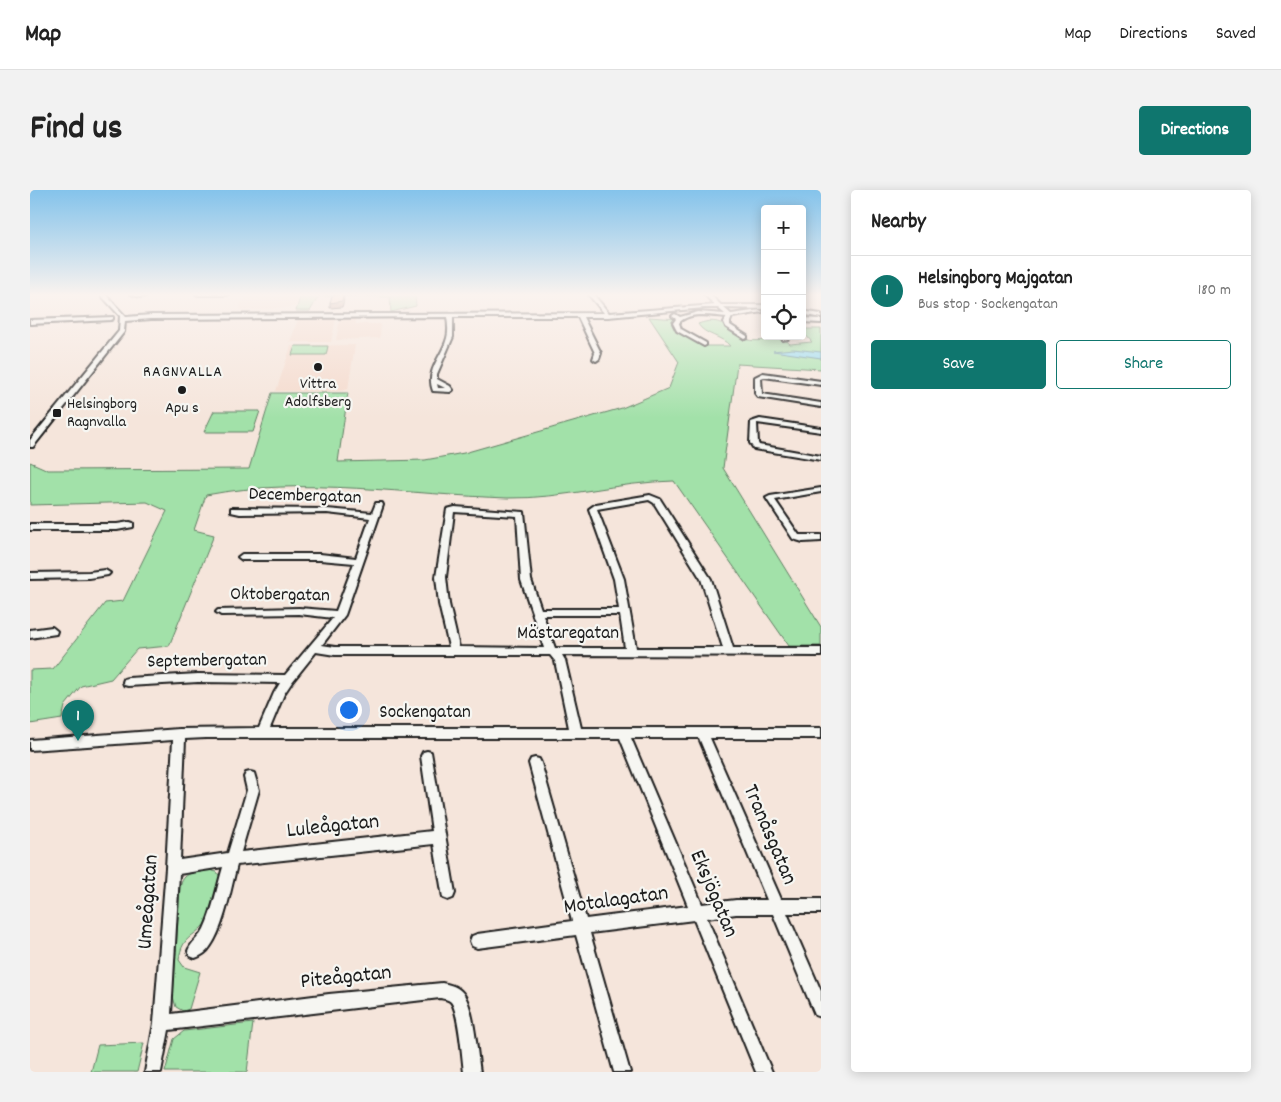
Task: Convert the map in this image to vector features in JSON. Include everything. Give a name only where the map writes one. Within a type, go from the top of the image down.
[{"type":"street","points":[[30,446],[119,335]]},
{"type":"street","points":[[434,380],[434,367],[450,335]]},
{"type":"street","points":[[590,335],[598,352],[596,359]]},
{"type":"street","points":[[690,335],[704,344]]},
{"type":"street","points":[[821,383],[763,375],[758,376],[758,394],[763,397],[821,405]]},
{"type":"street","points":[[821,430],[754,422],[754,443],[757,447],[821,458]]},
{"type":"street","points":[[821,490],[770,498],[796,537],[803,539],[821,538]]},
{"type":"street","points":[[631,651],[619,579],[593,508],[648,497],[656,499],[706,579],[729,651]]},
{"type":"street","points":[[263,732],[279,693],[288,678],[315,648],[340,615],[379,505]]},
{"type":"street","points":[[455,651],[440,577],[450,511],[455,508],[521,514],[526,580],[553,651],[560,660],[576,732]]},
{"type":"street","name":"Decembergatan","points":[[234,510],[240,512],[327,511],[375,516]]},
{"type":"street","points":[[30,527],[117,527],[130,525]]},
{"type":"street","points":[[242,557],[320,557],[359,561]]},
{"type":"street","points":[[30,576],[105,573]]},
{"type":"street","name":"Oktobergatan","points":[[221,612],[299,611],[340,615]]},
{"type":"street","points":[[537,612],[624,612]]},
{"type":"street","points":[[30,634],[52,631]]},
{"type":"street","name":"Mästaregatan","points":[[315,648],[335,651],[821,652]]},
{"type":"street","name":"Septembergatan","points":[[128,682],[198,678],[288,678]]},
{"type":"street","name":"Sockengatan","points":[[30,745],[180,734],[263,732],[821,733]]},
{"type":"street","name":"Eksjögatan","points":[[622,732],[764,1072]]},
{"type":"street","name":"Tranåsgatan","points":[[702,732],[821,1009]]},
{"type":"street","name":"Umeågatan","points":[[153,1072],[162,1024],[180,734]]},
{"type":"street","points":[[427,756],[438,838],[448,893]]},
{"type":"street","points":[[535,763],[622,1072]]},
{"type":"street","points":[[196,951],[205,942],[212,928],[253,790],[250,777]]},
{"type":"street","name":"Luleågatan","points":[[173,868],[233,859],[438,838]]},
{"type":"street","name":"Motalagatan","points":[[477,941],[736,907],[776,905],[821,906]]},
{"type":"street","name":"Piteågatan","points":[[162,1024],[329,1002],[440,990],[449,992],[456,997],[462,1008],[472,1072]]},
{"type":"shaded area","points":[[292,335],[332,335],[331,342],[290,342]]},
{"type":"shaded area","points":[[337,335],[380,335],[380,338],[336,340]]},
{"type":"shaded area","name":"Vittra Adolfsberg","points":[[355,345],[348,389],[341,391],[276,391],[291,346]]},
{"type":"green space","points":[[661,335],[688,335],[705,346],[730,346],[712,335],[739,335],[754,341],[786,340],[790,344],[812,342],[806,335],[821,335],[821,369],[737,364],[723,468],[821,627],[821,646],[789,646],[674,481],[632,484],[529,498],[357,488],[281,487],[243,490],[206,495],[194,530],[214,535],[169,646],[137,649],[111,679],[81,686],[65,706],[62,719],[30,724],[30,670],[53,669],[105,603],[123,601],[167,511],[147,502],[30,505],[30,462],[48,470],[249,469],[272,393],[348,393],[338,462],[425,460],[464,453],[622,408],[669,388],[679,362]]},
{"type":"green space","points":[[295,346],[328,346],[326,355],[292,355]]},
{"type":"green space","points":[[214,411],[260,411],[253,432],[204,432]]},
{"type":"green space","points":[[209,870],[217,872],[220,877],[216,899],[204,925],[183,945],[179,960],[184,967],[200,972],[189,1009],[183,1011],[176,1007],[173,997],[181,882],[190,874]]},
{"type":"green space","points":[[253,1023],[247,1072],[165,1072],[174,1039],[184,1031]]},
{"type":"green space","points":[[144,1043],[137,1072],[91,1072],[98,1045]]},
{"type":"water","points":[[793,349],[821,352],[821,358],[773,351]]},
{"type":"place","name":"Vittra Adolfsberg","points":[[318,367]]},
{"type":"place","name":"Apu s","points":[[182,390]]},
{"type":"place","name":"Helsingborg Ragnvalla","points":[[57,413]]},
{"type":"place","name":"Helsingborg Majgatan","points":[[78,741]]},
{"type":"district","name":"RAGNVALLA","points":[[183,372]]}]
